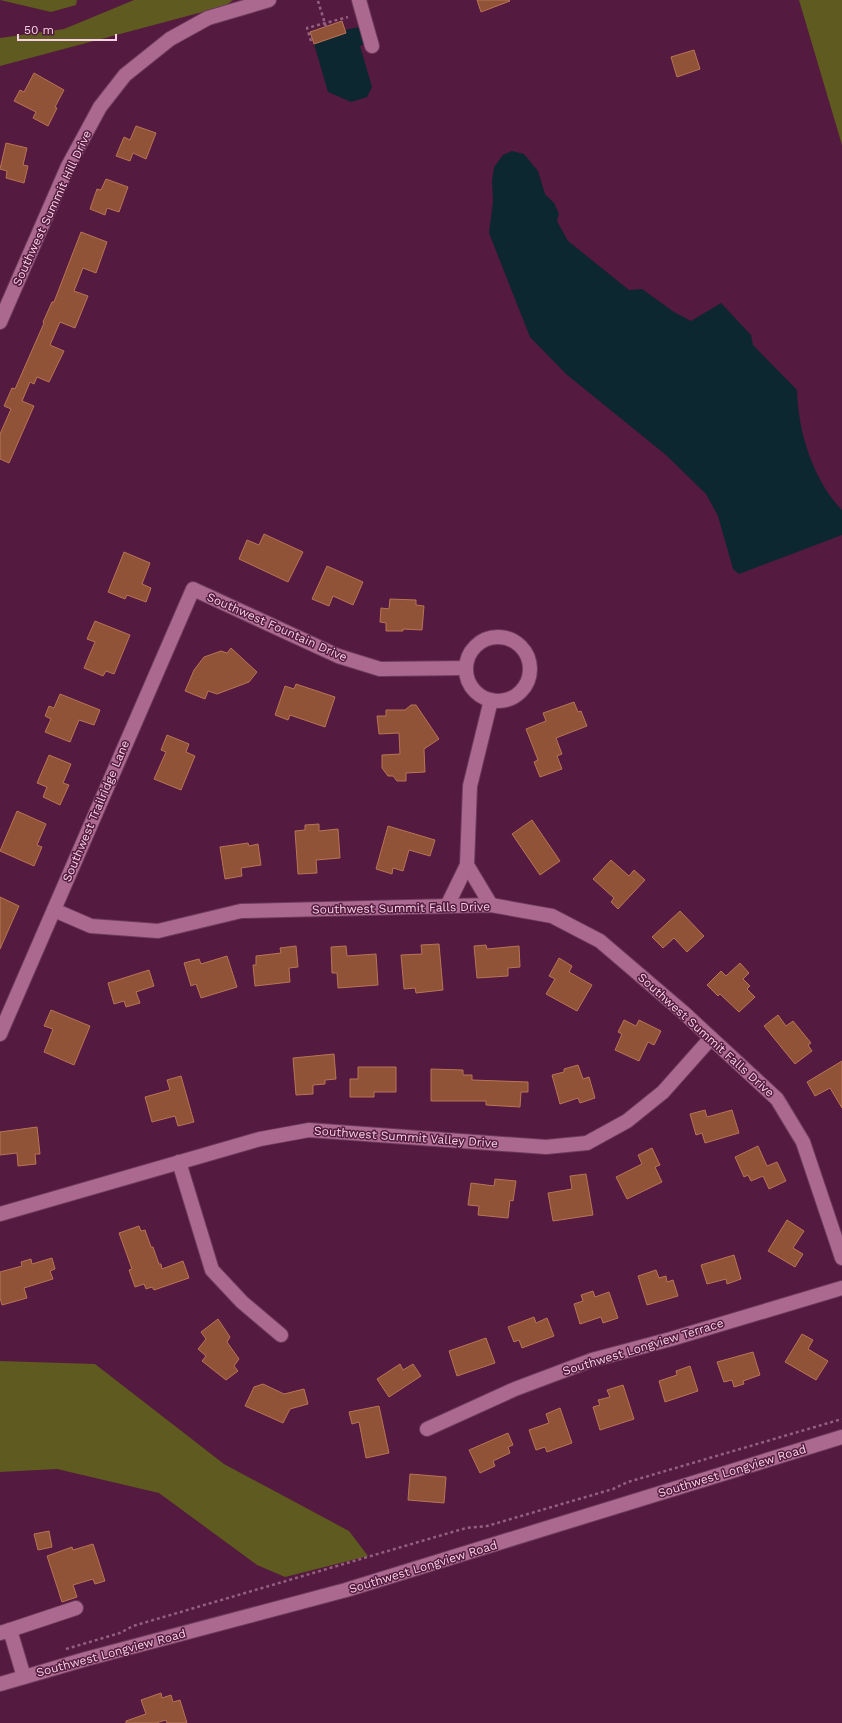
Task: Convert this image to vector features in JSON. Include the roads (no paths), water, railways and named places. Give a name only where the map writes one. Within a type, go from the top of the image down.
[{"type":"street","name":"Southwest Summit Hill Drive","points":[[0,322],[5,295],[68,166],[100,107],[125,75],[170,39],[208,18],[269,0]]},
{"type":"street","points":[[359,0],[372,46]]},
{"type":"street","name":"Southwest Fountain Drive","points":[[193,589],[338,656],[380,669],[466,668]]},
{"type":"street","name":"Southwest Trailridge Lane","points":[[0,1034],[193,589]]},
{"type":"street","points":[[496,637],[511,639],[520,645],[527,653],[530,663],[530,674],[527,684],[516,695],[502,701],[491,700],[484,698],[473,689],[469,682],[466,668],[468,658],[473,648],[481,642],[496,637]]},
{"type":"street","points":[[447,906],[467,865],[470,786],[491,700]]},
{"type":"street","points":[[467,865],[491,905]]},
{"type":"street","name":"Southwest Summit Falls Drive","points":[[54,910],[91,926],[158,931],[241,911],[402,909],[491,905],[552,916],[600,941],[711,1038],[777,1099],[803,1142],[842,1258]]},
{"type":"street","name":"Southwest Summit Valley Drive","points":[[0,1214],[260,1139],[309,1130],[546,1147],[587,1143],[627,1121],[663,1092],[711,1038]]},
{"type":"street","points":[[179,1162],[212,1270],[242,1302],[281,1335]]},
{"type":"street","name":"Southwest Longview Terrace","points":[[427,1429],[515,1389],[592,1360],[671,1339],[842,1288]]},
{"type":"street","name":"Southwest Longview Road","points":[[0,1684],[93,1657],[346,1590],[842,1437]]},
{"type":"street","points":[[24,1678],[5,1631],[76,1608]]},
{"type":"water","points":[[363,26],[368,43],[360,46],[372,87],[367,97],[351,102],[328,92],[314,44],[346,33],[345,30]]},
{"type":"water","points":[[512,151],[524,154],[538,171],[545,194],[554,203],[559,214],[557,221],[568,241],[629,290],[642,289],[674,312],[691,321],[721,303],[751,335],[753,345],[797,390],[800,422],[804,439],[815,470],[832,498],[842,510],[842,535],[739,574],[733,569],[718,516],[706,494],[666,455],[566,374],[530,337],[489,233],[493,201],[492,181],[494,167],[503,155]]}]
